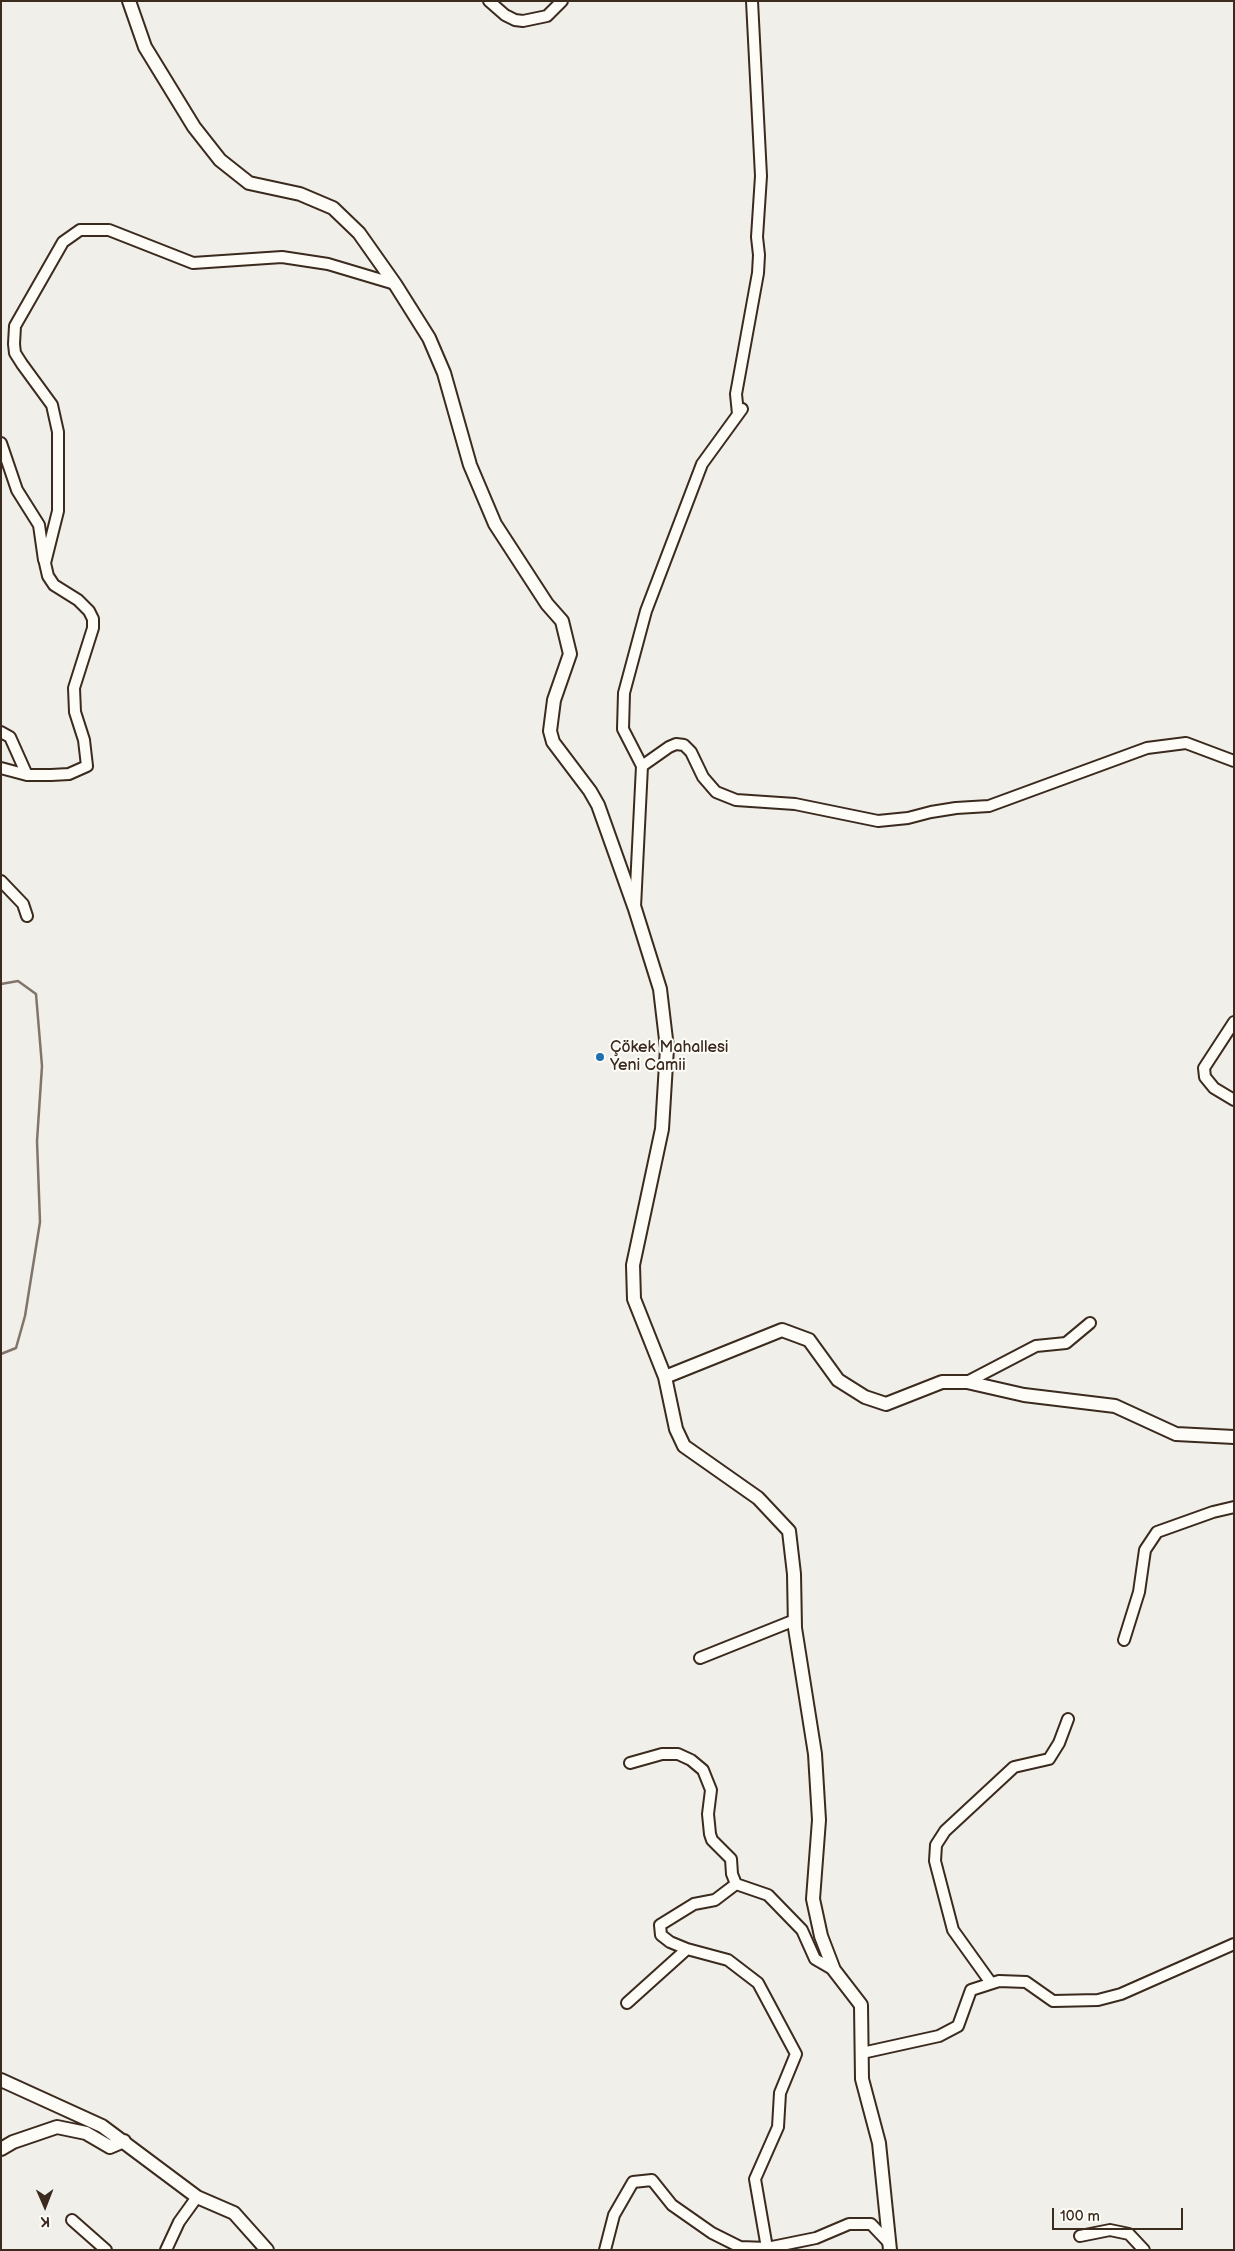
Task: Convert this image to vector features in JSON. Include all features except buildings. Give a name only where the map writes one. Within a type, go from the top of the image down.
[{"type":"street","points":[[129,1],[145,47],[194,126],[220,160],[249,183],[300,194],[333,208],[359,233],[395,284],[429,338],[444,373],[470,465],[495,524],[547,604],[562,621],[570,654],[554,700],[550,731],[553,742],[590,791],[598,805],[635,909],[660,989],[667,1048],[662,1129],[633,1265],[634,1298],[665,1378],[676,1429],[684,1446],[758,1498],[789,1531],[794,1574],[795,1620],[815,1754],[819,1820],[813,1899],[822,1936],[834,1970],[861,2005],[862,2080],[879,2143],[890,2247]]},
{"type":"street","points":[[490,1],[505,15],[514,20],[523,21],[547,16],[562,1]]},
{"type":"street","points":[[635,909],[642,766],[623,729],[624,693],[646,611],[702,464],[740,412],[736,394],[758,273],[760,255],[757,237],[761,168],[752,1]]},
{"type":"street","points":[[46,563],[58,511],[58,432],[52,405],[15,353],[14,344],[15,326],[63,242],[80,230],[109,230],[193,263],[282,257],[328,264],[395,284]]},
{"type":"street","points":[[1,443],[17,490],[39,525],[43,558],[46,563],[48,576],[54,585],[78,600],[89,611],[93,628],[74,688],[75,712],[84,740],[87,766],[69,774],[27,775],[1,768]]},
{"type":"street","points":[[1,732],[10,737],[27,775]]},
{"type":"street","points":[[642,766],[669,747],[676,744],[684,745],[691,752],[703,777],[716,792],[736,800],[795,804],[878,821],[908,818],[956,808],[989,806],[1147,748],[1186,743],[1234,761]]},
{"type":"street","points":[[1,881],[22,904],[27,916]]},
{"type":"street","points":[[1234,1022],[1204,1068],[1205,1077],[1214,1088],[1234,1100]]},
{"type":"street","points":[[967,1382],[1036,1346],[1066,1343],[1090,1323]]},
{"type":"street","points":[[665,1378],[782,1330],[809,1340],[838,1380],[865,1397],[886,1404],[942,1382],[967,1382],[1024,1395],[1115,1406],[1176,1434],[1234,1437]]},
{"type":"street","points":[[1124,1640],[1139,1592],[1145,1550],[1157,1532],[1213,1512],[1234,1507]]},
{"type":"street","points":[[700,1658],[795,1620]]},
{"type":"street","points":[[991,1983],[953,1930],[935,1861],[936,1845],[945,1831],[1014,1767],[1049,1759],[1059,1743],[1068,1719]]},
{"type":"street","points":[[630,1763],[662,1754],[678,1754],[691,1760],[703,1770],[711,1790],[708,1814],[710,1834],[712,1840],[731,1859],[732,1874],[736,1884],[768,1895],[802,1930],[815,1959],[834,1970]]},
{"type":"street","points":[[736,1884],[715,1900],[694,1904],[660,1925],[661,1935],[670,1942],[687,1949],[728,1960],[758,1983],[796,2054],[780,2093],[778,2127],[755,2179],[767,2248]]},
{"type":"street","points":[[862,2053],[939,2036],[958,2026],[971,1990],[999,1980],[1026,1982],[1054,2001],[1098,2000],[1122,1994],[1234,1944]]},
{"type":"street","points":[[627,2003],[687,1949]]},
{"type":"street","points":[[1,2080],[102,2126],[198,2197],[234,2213],[267,2250]]},
{"type":"street","points":[[1,2149],[14,2142],[57,2127],[86,2134],[110,2147],[124,2141]]},
{"type":"street","points":[[606,2250],[614,2214],[633,2182],[652,2180],[672,2205],[712,2233],[740,2247],[752,2249],[767,2248],[816,2238],[848,2224],[870,2224],[890,2247]]},
{"type":"street","points":[[166,2250],[179,2222],[198,2197]]},
{"type":"street","points":[[72,2220],[106,2250]]},
{"type":"street","points":[[1080,2236],[1110,2230],[1129,2234],[1144,2250]]},
{"type":"waterway","points":[[1,984],[18,981],[36,994],[42,1066],[37,1141],[40,1222],[25,1316],[16,1348],[1,1354]]},
{"type":"place","name":"Çökek Mahallesi Yeni Camii","points":[[600,1057]]}]
